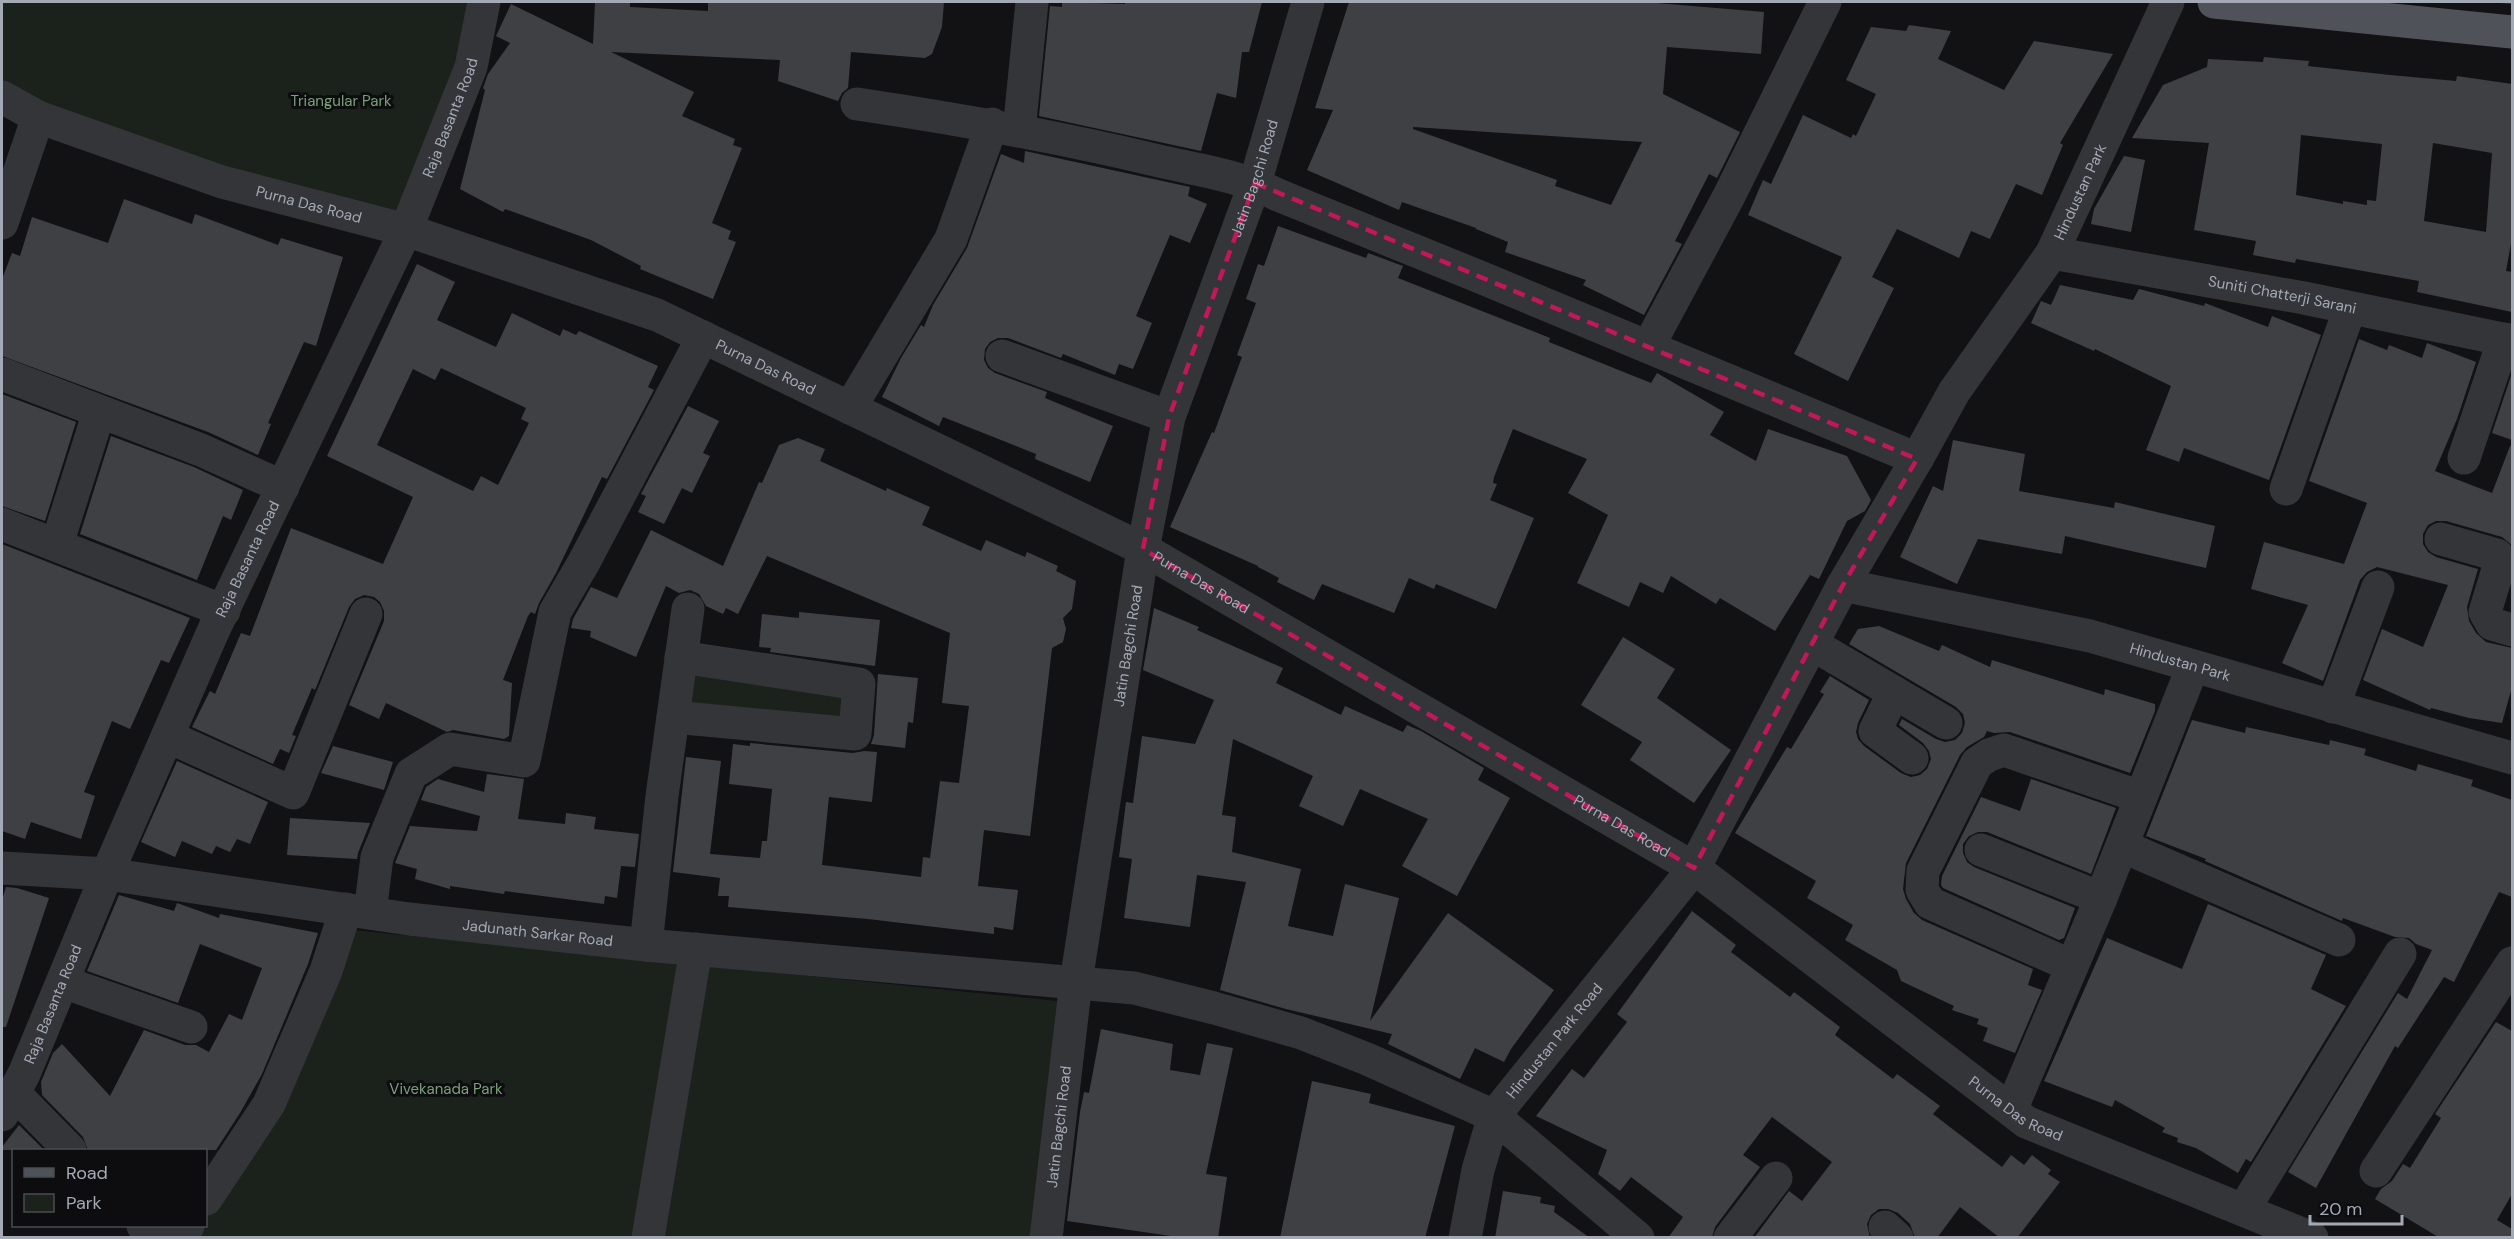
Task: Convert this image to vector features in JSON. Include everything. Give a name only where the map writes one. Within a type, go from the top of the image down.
[{"type":"main road","points":[[2214,2],[2512,32]]},
{"type":"street","name":"Raja Basanta Road","points":[[8,1104],[24,1074],[107,874],[169,737],[215,627],[225,611],[406,230],[471,67],[484,2]]},
{"type":"street","points":[[850,408],[951,239],[1006,128],[1032,2]]},
{"type":"street","name":"Jatin Bagchi Road","points":[[1046,1238],[1076,982],[1143,549],[1169,417],[1255,183],[1308,2]]},
{"type":"street","points":[[1648,347],[1729,196],[1825,2]]},
{"type":"street","name":"Hindustan Park","points":[[1694,868],[1844,585],[1954,392],[2052,252],[2168,2]]},
{"type":"street","name":"Purna Das Road","points":[[2,97],[38,117],[222,182],[406,230],[657,315],[1143,549],[1694,868],[2026,1122],[2313,1238]]},
{"type":"street","points":[[857,104],[1006,128],[1255,183],[1278,195],[1917,459]]},
{"type":"street","points":[[2,223],[38,117]]},
{"type":"street","name":"Suniti Chatterji Sarani","points":[[2052,252],[2508,340]]},
{"type":"street","points":[[2286,489],[2350,308]]},
{"type":"street","points":[[207,1197],[269,1104],[326,971],[358,911],[411,774],[450,749],[524,761],[555,612],[704,337]]},
{"type":"street","points":[[2464,458],[2508,340]]},
{"type":"street","points":[[1002,356],[1169,417]]},
{"type":"street","points":[[2,374],[201,450],[283,487]]},
{"type":"street","points":[[57,544],[99,412]]},
{"type":"street","points":[[2,524],[225,611]]},
{"type":"street","points":[[2441,539],[2497,555],[2499,566],[2485,612],[2492,624],[2512,630]]},
{"type":"street","name":"Hindustan Park","points":[[1844,585],[2090,636],[2333,707],[2510,748]]},
{"type":"street","points":[[2333,707],[2378,587]]},
{"type":"street","points":[[646,945],[662,796],[688,609]]},
{"type":"street","points":[[169,737],[293,793],[366,614]]},
{"type":"street","points":[[1812,644],[1946,723]]},
{"type":"street","points":[[673,717],[855,734],[859,684],[681,657]]},
{"type":"street","points":[[2011,1110],[2101,898],[2193,666]]},
{"type":"street","points":[[1894,692],[1875,731],[1912,758]]},
{"type":"street","points":[[2072,966],[1930,903],[1922,890],[1923,871],[1977,763],[2004,750],[2141,797]]},
{"type":"street","points":[[2122,846],[2339,940]]},
{"type":"street","points":[[1981,850],[2101,898]]},
{"type":"street","name":"Jadunath Sarkar Road","points":[[2,868],[107,874],[358,911],[646,945],[1134,988],[1301,1033],[1367,1059],[1494,1116],[1638,1238]]},
{"type":"street","name":"Hindustan Park Road","points":[[1465,1238],[1478,1170],[1494,1116],[1694,868]]},
{"type":"street","points":[[648,1238],[696,949]]},
{"type":"street","points":[[2244,1209],[2400,954]]},
{"type":"street","points":[[2376,1171],[2512,963]]},
{"type":"street","points":[[63,982],[191,1027]]},
{"type":"street","points":[[8,1104],[69,1149]]},
{"type":"street","points":[[1730,1238],[1776,1178]]},
{"type":"street","points":[[144,1227],[155,1238]]},
{"type":"highlighted area","points":[[1255,183],[1917,459],[1843,585],[1694,868],[1143,549],[1169,417]]},
{"type":"green space","name":"Triangular Park","points":[[2,2],[484,2],[403,221],[218,170],[2,86]]},
{"type":"green space","points":[[688,662],[852,687],[849,726],[681,709]]},
{"type":"green space","name":"Vivekanada Park","points":[[352,930],[1068,1002],[1037,1237],[181,1238],[188,1227],[207,1227],[207,1200]]},
{"type":"building","points":[[595,2],[630,2],[630,7],[708,11],[708,2],[944,2],[942,27],[932,54],[925,58],[851,52],[848,88],[838,101],[778,81],[780,60],[611,52],[694,92],[682,116],[735,139],[733,145],[742,148],[712,223],[731,231],[728,239],[736,242],[713,299],[640,269],[641,266],[591,240],[505,209],[503,212],[460,189],[485,90],[483,88],[488,74],[510,43],[496,36],[511,4],[593,44]]},
{"type":"building","points":[[1062,2],[1125,4],[1125,2],[1262,2],[1249,52],[1242,52],[1236,98],[1217,93],[1201,151],[1039,116],[1050,6],[1062,7]]},
{"type":"building","points":[[1349,2],[1645,2],[1764,12],[1761,54],[1667,47],[1663,94],[1740,132],[1717,178],[1709,174],[1675,241],[1682,244],[1644,315],[1583,285],[1586,280],[1505,252],[1508,242],[1476,228],[1402,202],[1399,210],[1307,170],[1333,110],[1315,108]],"holes":[[[1413,127],[1642,142],[1611,205],[1555,186],[1557,180],[1413,129]]]},
{"type":"building","points":[[1909,25],[1951,31],[1938,59],[2004,90],[2034,41],[2113,54],[2060,143],[2063,145],[2042,195],[2016,184],[1990,239],[1971,231],[1959,258],[1897,229],[1872,277],[1894,288],[1848,381],[1794,354],[1842,257],[1748,215],[1763,180],[1771,184],[1803,115],[1851,138],[1853,134],[1856,136],[1876,94],[1846,80],[1871,27],[1906,31]]},
{"type":"building","points":[[2264,57],[2309,61],[2308,66],[2390,75],[2456,81],[2457,76],[2512,84],[2512,238],[2506,271],[2512,272],[2512,312],[2417,292],[2419,281],[2296,259],[2295,263],[2253,255],[2256,241],[2194,230],[2209,143],[2132,138],[2163,85],[2207,67],[2208,59],[2263,62]],"holes":[[[2301,135],[2382,144],[2376,201],[2367,200],[2367,205],[2343,201],[2343,204],[2296,195]],[[2433,143],[2492,153],[2486,232],[2424,221]]]},
{"type":"building","points":[[1025,151],[1190,187],[1188,196],[1207,204],[1190,243],[1170,235],[1136,316],[1152,323],[1133,369],[1119,364],[1115,375],[1063,354],[1061,358],[1008,338],[998,338],[990,342],[985,349],[984,360],[988,368],[995,373],[1047,392],[1045,398],[1113,426],[1090,482],[1035,459],[1036,454],[943,417],[939,426],[882,397],[901,358],[921,325],[924,327],[933,305],[967,248],[1001,154],[1024,163]]},
{"type":"building","points":[[2124,156],[2145,160],[2131,232],[2091,224],[2094,209]]},
{"type":"building","points":[[124,199],[192,224],[195,214],[278,245],[281,238],[343,257],[316,346],[304,342],[268,423],[271,424],[258,455],[208,432],[2,356],[2,279],[12,253],[20,256],[32,217],[108,243]]},
{"type":"building","points":[[1278,226],[1366,258],[1368,253],[1403,266],[1398,278],[1550,338],[1549,342],[1651,383],[1657,373],[1724,412],[1710,435],[1756,461],[1768,429],[1847,456],[1871,500],[1865,511],[1847,521],[1819,579],[1810,575],[1775,631],[1720,598],[1716,604],[1671,576],[1663,593],[1640,582],[1629,607],[1577,583],[1608,515],[1568,493],[1587,459],[1513,429],[1494,477],[1493,483],[1497,484],[1490,500],[1534,518],[1496,609],[1436,584],[1434,589],[1409,578],[1394,613],[1322,584],[1314,600],[1277,582],[1279,578],[1258,566],[1170,527],[1212,432],[1214,433],[1242,357],[1237,355],[1256,303],[1246,299],[1258,264],[1264,266]]},
{"type":"building","points":[[417,264],[455,282],[437,320],[496,347],[512,313],[560,336],[563,329],[576,335],[579,331],[658,366],[648,387],[654,390],[607,479],[602,477],[535,614],[531,612],[528,616],[503,680],[512,683],[509,736],[504,739],[453,730],[447,732],[386,703],[379,719],[349,705],[384,621],[384,611],[380,602],[374,597],[364,595],[355,599],[349,607],[315,690],[312,688],[292,735],[296,736],[289,753],[280,749],[273,764],[192,727],[210,691],[215,694],[241,633],[250,636],[291,528],[383,564],[413,497],[327,456]],"holes":[[[441,368],[526,408],[521,419],[529,423],[498,485],[481,476],[473,491],[377,445],[413,369],[435,380]]]},
{"type":"building","points":[[2060,285],[2133,300],[2139,289],[2204,306],[2205,303],[2268,327],[2272,316],[2321,335],[2269,480],[2184,448],[2179,462],[2146,450],[2171,386],[2095,349],[2094,351],[2031,323],[2041,301],[2051,305]]},
{"type":"building","points":[[2359,339],[2387,350],[2389,345],[2422,358],[2427,343],[2476,362],[2457,419],[2435,471],[2492,493],[2510,446],[2512,446],[2512,545],[2502,537],[2446,521],[2436,521],[2428,525],[2423,534],[2423,544],[2428,552],[2436,557],[2478,569],[2467,607],[2469,621],[2476,633],[2486,642],[2512,648],[2512,687],[2502,723],[2469,718],[2431,708],[2430,710],[2363,680],[2382,629],[2423,647],[2448,585],[2377,567],[2367,572],[2360,580],[2323,681],[2282,663],[2308,605],[2251,589],[2264,542],[2344,564],[2367,503],[2309,481]]},
{"type":"building","points":[[2512,376],[2512,440],[2492,433]]},
{"type":"building","points":[[2,394],[76,422],[45,521],[2,506]]},
{"type":"building","points":[[688,406],[719,421],[703,453],[710,456],[692,493],[682,488],[664,524],[638,512],[646,496],[641,494]]},
{"type":"building","points":[[111,436],[194,467],[243,490],[231,520],[223,516],[197,580],[80,534]]},
{"type":"building","points":[[798,438],[825,449],[820,461],[886,491],[887,488],[930,507],[922,525],[981,551],[986,540],[1025,557],[1027,552],[1058,566],[1056,571],[1076,581],[1072,609],[1063,618],[1066,629],[1063,642],[1052,648],[1030,836],[984,830],[978,886],[1018,890],[1013,930],[994,927],[994,934],[868,919],[728,907],[729,896],[718,896],[720,878],[673,872],[686,757],[721,761],[710,854],[760,858],[762,841],[767,841],[772,789],[729,784],[733,744],[750,746],[750,743],[853,753],[877,752],[872,802],[829,797],[822,865],[921,877],[923,857],[930,858],[940,781],[959,783],[969,706],[942,703],[950,633],[767,556],[738,614],[726,608],[723,614],[706,606],[699,594],[690,590],[679,593],[666,586],[636,657],[590,637],[591,631],[571,628],[573,619],[591,587],[617,598],[651,530],[723,566],[759,482],[762,483],[779,445]]},
{"type":"building","points":[[1953,440],[2025,454],[2019,491],[2114,508],[2115,502],[2215,526],[2206,568],[2065,536],[2062,554],[1978,539],[1957,584],[1900,557],[1933,486],[1943,491]]},
{"type":"building","points":[[2,544],[190,618],[169,663],[161,660],[130,729],[112,721],[84,792],[95,796],[81,839],[31,822],[25,839],[2,831]]},
{"type":"building","points":[[1154,608],[1199,627],[1197,630],[1283,668],[1276,683],[1341,715],[1345,706],[1403,732],[1407,725],[1421,731],[1484,768],[1478,780],[1510,798],[1457,896],[1402,866],[1428,819],[1360,789],[1343,826],[1299,806],[1313,776],[1233,739],[1222,815],[1236,817],[1232,852],[1301,869],[1288,926],[1333,936],[1345,884],[1399,898],[1370,1021],[1448,913],[1554,990],[1504,1062],[1475,1048],[1460,1079],[1388,1044],[1392,1034],[1286,1009],[1220,990],[1246,882],[1197,875],[1190,927],[1124,918],[1132,859],[1119,857],[1126,802],[1133,803],[1142,736],[1195,744],[1214,700],[1143,670]]},
{"type":"building","points":[[799,612],[880,620],[875,666],[770,652],[771,648],[759,647],[762,614],[799,618]]},
{"type":"building","points":[[1879,626],[1939,651],[1942,645],[1990,667],[1992,660],[2104,695],[2105,689],[2155,704],[2155,711],[2130,773],[2010,732],[1987,731],[1984,737],[1967,747],[1960,755],[1906,863],[1903,889],[1914,913],[1922,920],[2033,969],[2028,985],[2042,990],[2015,1053],[1983,1041],[1988,1028],[1977,1024],[1979,1019],[1952,1010],[1954,1006],[1901,981],[1897,970],[1845,940],[1853,925],[1807,898],[1816,881],[1735,833],[1787,747],[1791,749],[1824,694],[1820,692],[1830,676],[1869,700],[1858,723],[1856,732],[1858,739],[1901,773],[1911,777],[1920,775],[1927,769],[1931,759],[1923,743],[1899,725],[1902,719],[1945,742],[1955,740],[1962,733],[1965,723],[1963,714],[1956,707],[1849,644],[1858,629]]},
{"type":"building","points":[[1623,637],[1675,669],[1657,698],[1731,750],[1694,803],[1630,760],[1642,742],[1581,705]]},
{"type":"building","points":[[878,674],[918,678],[913,723],[908,722],[905,748],[871,744],[874,735]]},
{"type":"building","points":[[2192,720],[2245,733],[2246,727],[2329,745],[2330,740],[2366,749],[2364,755],[2416,771],[2418,764],[2473,780],[2471,786],[2512,800],[2512,897],[2499,892],[2454,982],[2444,977],[2398,1048],[2395,1046],[2316,1188],[2288,1172],[2398,993],[2407,999],[2432,950],[2416,944],[2409,938],[2395,937],[2343,918],[2342,921],[2205,861],[2206,859],[2146,836]]},
{"type":"building","points":[[333,746],[393,762],[384,790],[321,773]]},
{"type":"building","points":[[177,761],[268,802],[250,844],[237,839],[230,852],[216,846],[212,854],[182,841],[175,857],[141,842]]},
{"type":"building","points":[[487,774],[524,779],[518,819],[565,824],[566,813],[596,817],[594,829],[639,834],[635,867],[621,866],[617,898],[605,896],[604,904],[505,891],[504,894],[450,886],[450,889],[415,879],[417,869],[395,863],[410,826],[477,831],[480,816],[421,800],[426,787],[438,779],[484,792]]},
{"type":"building","points":[[2031,779],[2116,808],[2091,874],[1987,832],[1978,832],[1969,836],[1963,844],[1963,853],[1967,862],[1974,867],[2075,908],[2064,938],[2059,940],[1943,888],[1941,885],[1942,876],[1981,797],[2020,811]]},
{"type":"building","points":[[290,818],[370,823],[357,859],[287,855]]},
{"type":"building","points":[[6,887],[49,898],[6,1027],[2,1027],[2,900]]},
{"type":"building","points":[[119,895],[174,911],[177,903],[219,918],[220,914],[318,933],[308,964],[262,1074],[216,1150],[88,1149],[83,1137],[42,1095],[41,1082],[53,1053],[62,1044],[110,1096],[144,1030],[185,1045],[196,1045],[209,1052],[229,1014],[242,1020],[262,968],[200,944],[178,1003],[87,971]]},
{"type":"building","points":[[2208,904],[2326,955],[2311,989],[2346,1006],[2251,1162],[2246,1159],[2238,1173],[2196,1148],[2177,1142],[2178,1138],[2162,1132],[2165,1128],[2115,1100],[2112,1107],[2044,1081],[2107,938],[2182,969]]},
{"type":"building","points":[[1692,911],[1736,945],[1731,952],[1790,997],[1794,992],[1840,1027],[1835,1035],[1893,1079],[1897,1074],[1940,1106],[1933,1114],[2002,1167],[2011,1155],[2024,1165],[2032,1155],[2051,1170],[2048,1174],[2060,1182],[2017,1238],[2000,1238],[1960,1207],[1937,1238],[1915,1238],[1910,1224],[1898,1213],[1888,1209],[1879,1209],[1871,1215],[1867,1224],[1870,1238],[1754,1238],[1789,1191],[1802,1201],[1832,1162],[1772,1117],[1743,1155],[1760,1167],[1715,1227],[1712,1238],[1668,1238],[1683,1217],[1631,1177],[1620,1191],[1598,1174],[1607,1150],[1536,1116],[1572,1069],[1584,1078],[1627,1022],[1617,1014]]},
{"type":"building","points":[[2496,1022],[2512,1031],[2512,1194],[2497,1220],[2512,1229],[2512,1238],[2440,1238],[2375,1199],[2381,1189],[2392,1181],[2403,1164],[2410,1168],[2441,1118],[2435,1114]]},
{"type":"building","points":[[1101,1029],[1173,1044],[1170,1070],[1200,1075],[1207,1043],[1233,1048],[1206,1174],[1227,1177],[1218,1238],[1185,1238],[1067,1221],[1080,1112],[1084,1092],[1089,1093]]},
{"type":"building","points":[[1312,1081],[1371,1094],[1369,1103],[1455,1126],[1425,1238],[1280,1238]]},
{"type":"building","points":[[19,1125],[43,1149],[2,1150]]},
{"type":"building","points":[[1503,1191],[1541,1197],[1540,1203],[1555,1206],[1554,1212],[1590,1238],[1495,1238]]},
{"type":"tram line","points":[[2496,2],[2512,3]]}]
